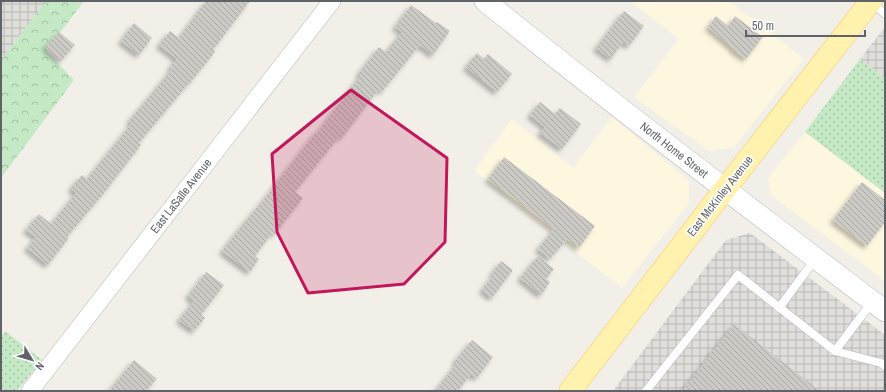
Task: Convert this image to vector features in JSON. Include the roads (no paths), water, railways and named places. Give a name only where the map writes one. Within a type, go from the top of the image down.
[{"type":"main road","name":"East McKinley Avenue","points":[[571,391],[871,1]]},
{"type":"street","name":"East LaSalle Avenue","points":[[30,391],[332,1]]},
{"type":"street","name":"North Home Street","points":[[485,1],[540,46],[879,307]]},
{"type":"lane","points":[[871,1],[885,14]]},
{"type":"lane","points":[[779,308],[816,258]]},
{"type":"lane","points":[[646,391],[738,275],[835,351],[884,363]]},
{"type":"lane","points":[[835,351],[879,307]]}]
